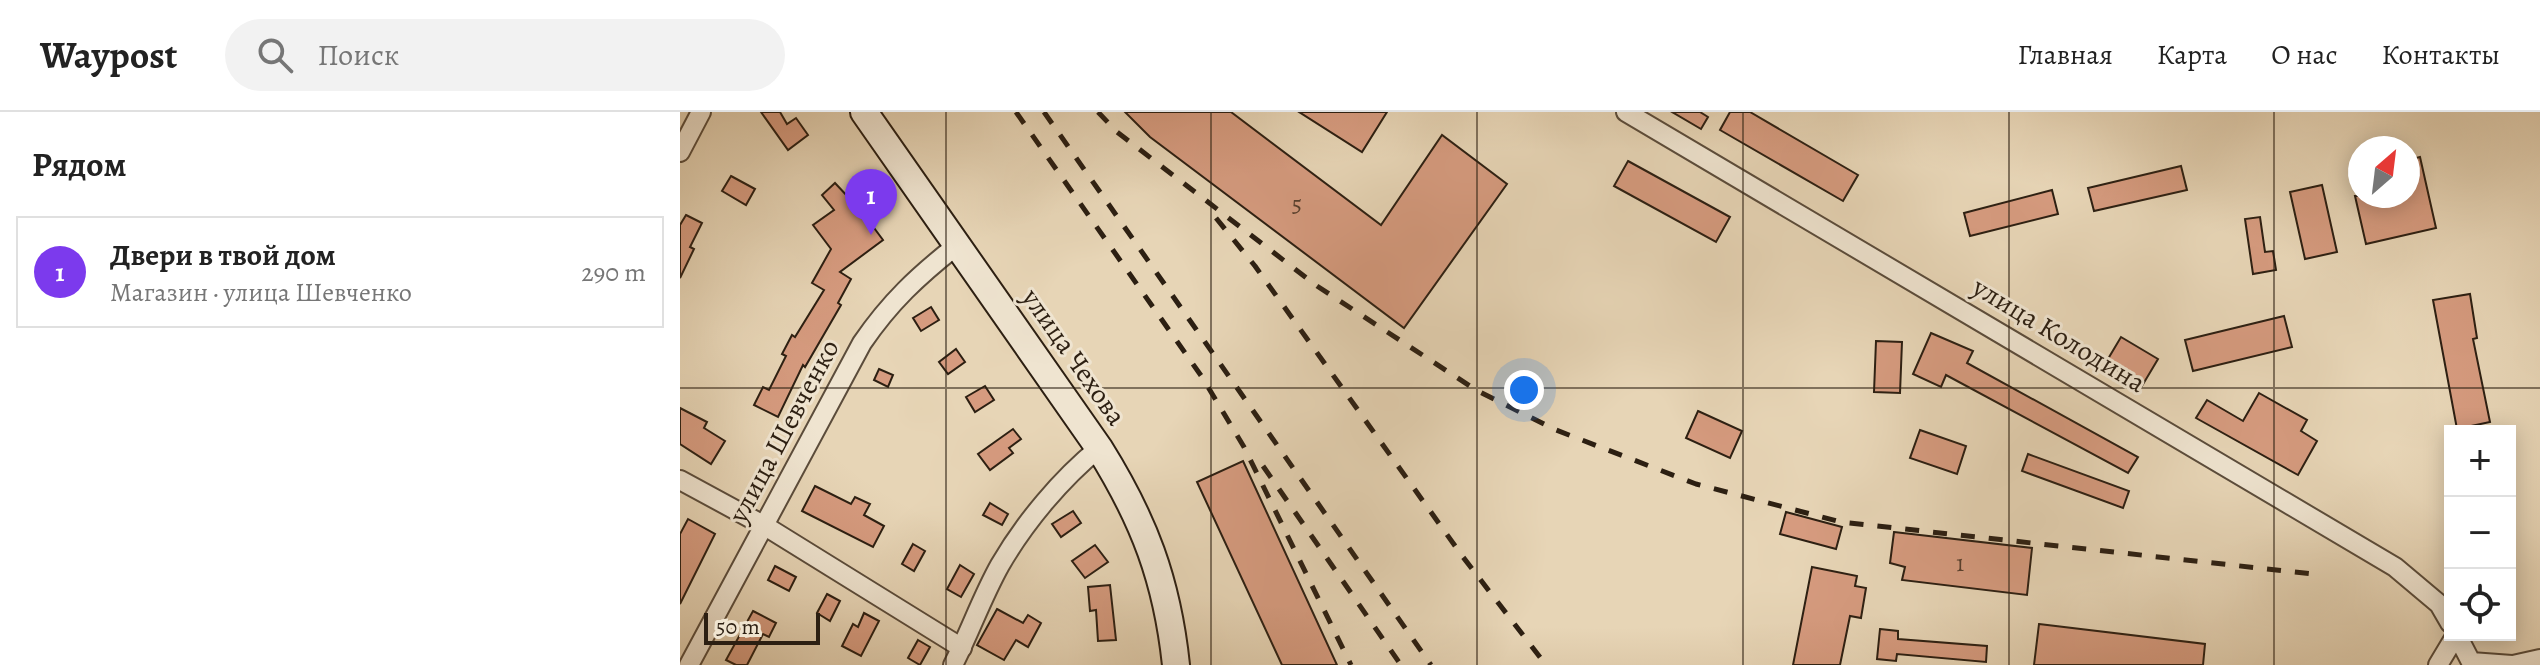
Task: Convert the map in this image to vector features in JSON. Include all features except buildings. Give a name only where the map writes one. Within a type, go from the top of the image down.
[{"type":"main road","name":"улица Чехова","points":[[864,112],[1128,494],[1150,543],[1164,592],[1176,665]]},
{"type":"street","points":[[680,152],[701,112]]},
{"type":"street","name":"улица Колодина","points":[[1626,112],[2395,567],[2439,604],[2444,613]]},
{"type":"street","name":"улица Шевченко","points":[[689,665],[862,343],[886,308],[905,288],[956,246]]},
{"type":"street","points":[[953,665],[1012,546],[1060,485],[1099,448]]},
{"type":"street","points":[[680,480],[765,526],[962,648]]},
{"type":"street","points":[[2438,665],[2452,641]]},
{"type":"street","points":[[2459,641],[2471,662],[2513,665],[2540,659]]},
{"type":"railway","points":[[1016,112],[1202,377],[1244,447],[1351,665]]},
{"type":"railway","points":[[1044,112],[1431,665]]},
{"type":"railway","points":[[1098,112],[1117,132],[1317,286],[1476,390],[1556,430],[1696,484],[1841,522],[2313,574]]},
{"type":"railway","points":[[1216,218],[1255,266],[1463,557],[1546,665]]},
{"type":"railway","points":[[1263,466],[1401,665]]},
{"type":"place","name":"Двери в твой дом","points":[[871,235]]}]
